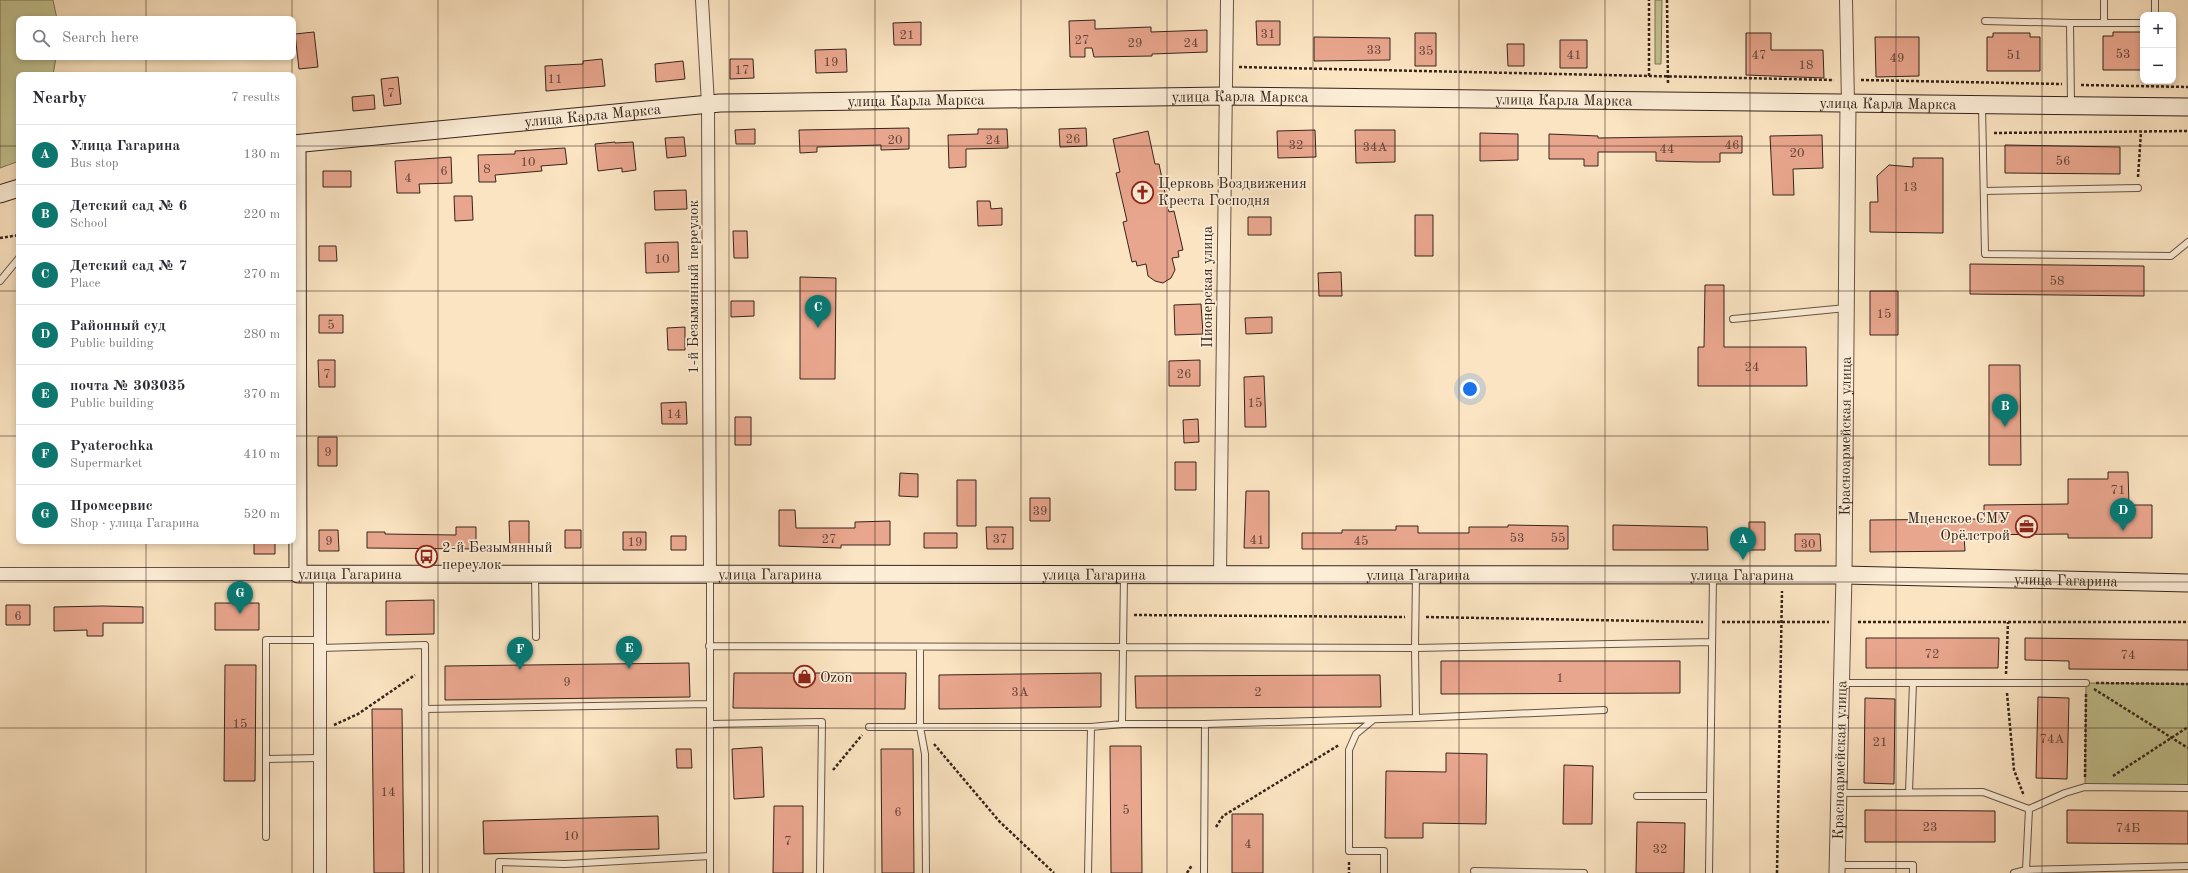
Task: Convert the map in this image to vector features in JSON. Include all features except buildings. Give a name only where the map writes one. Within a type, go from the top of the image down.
[{"type":"main road","name":"улица Карла Маркса","points":[[296,144],[708,104],[1224,96],[1667,100],[1982,106],[2071,105],[2188,107]]},
{"type":"main road","points":[[0,194],[16,189]]},
{"type":"main road","points":[[296,303],[298,574]]},
{"type":"main road","name":"улица Гагарина","points":[[298,574],[1844,574],[2188,583]]},
{"type":"street","name":"1-й Безымянный переулок","points":[[702,0],[708,104],[710,574]]},
{"type":"street","name":"Пионерская улица","points":[[1220,574],[1226,0]]},
{"type":"street","name":"Красноармейская улица","points":[[1837,869],[1844,574],[1848,104],[1846,0]]},
{"type":"street","name":"улица Гагарина","points":[[0,574],[298,574]]},
{"type":"street","points":[[320,574],[320,873]]},
{"type":"lane","points":[[2104,0],[2104,22]]},
{"type":"lane","points":[[2155,0],[2155,12]]},
{"type":"lane","points":[[1985,21],[2070,23],[2140,22]]},
{"type":"lane","points":[[2070,23],[2071,105]]},
{"type":"lane","points":[[1982,106],[1985,254],[2170,256],[2188,242]]},
{"type":"lane","points":[[1984,190],[2138,188]]},
{"type":"lane","points":[[0,281],[16,262]]},
{"type":"lane","points":[[1733,320],[1846,308]]},
{"type":"lane","points":[[535,574],[536,637]]},
{"type":"lane","points":[[710,574],[710,873]]},
{"type":"lane","points":[[1122,724],[1124,574]]},
{"type":"lane","points":[[1416,574],[1416,718]]},
{"type":"lane","points":[[1709,873],[1713,574]]},
{"type":"lane","points":[[266,837],[266,640],[320,644],[425,645],[426,873]]},
{"type":"lane","points":[[709,646],[920,648],[1415,648],[1712,642]]},
{"type":"lane","points":[[920,648],[920,727],[925,754],[926,873]]},
{"type":"lane","points":[[1841,683],[2086,683]]},
{"type":"lane","points":[[1909,792],[1913,683]]},
{"type":"lane","points":[[425,709],[710,704]]},
{"type":"lane","points":[[869,727],[1091,727],[1122,724],[1205,724],[1373,720],[1604,710]]},
{"type":"lane","points":[[1373,720],[1356,734],[1350,750],[1349,851],[1384,851],[1384,873]]},
{"type":"lane","points":[[710,724],[822,722],[820,873]]},
{"type":"lane","points":[[1204,873],[1205,724]]},
{"type":"lane","points":[[1088,873],[1091,727]]},
{"type":"lane","points":[[266,759],[319,758]]},
{"type":"lane","points":[[1839,793],[1983,792],[2029,809],[2065,793],[2086,787],[2188,788]]},
{"type":"lane","points":[[1637,796],[1710,796]]},
{"type":"lane","points":[[2026,870],[2029,809]]},
{"type":"lane","points":[[499,873],[499,862],[565,864],[710,856]]},
{"type":"lane","points":[[1837,869],[1913,865],[1913,873]]},
{"type":"lane","points":[[2014,873],[2026,870],[2188,866]]},
{"type":"lane","points":[[1474,871],[1584,873]]},
{"type":"path","points":[[1648,76],[1649,0]]},
{"type":"path","points":[[1667,0],[1667,100]]},
{"type":"path","points":[[1226,67],[2188,87]]},
{"type":"path","points":[[2138,188],[2141,132]]},
{"type":"path","points":[[1983,133],[2188,132]]},
{"type":"path","points":[[0,238],[16,235]]},
{"type":"path","points":[[1777,873],[1782,574]]},
{"type":"path","points":[[1124,615],[1415,617],[1781,623],[2188,622]]},
{"type":"path","points":[[2008,622],[2006,683],[2014,770],[2029,809]]},
{"type":"path","points":[[320,733],[358,714],[425,668]]},
{"type":"path","points":[[2086,683],[2188,684]]},
{"type":"path","points":[[2086,683],[2188,748]]},
{"type":"path","points":[[2086,683],[2086,787]]},
{"type":"path","points":[[822,783],[869,727]]},
{"type":"path","points":[[920,727],[999,821],[1054,873]]},
{"type":"path","points":[[2095,787],[2188,727]]},
{"type":"path","points":[[1188,873],[1223,816],[1356,734]]},
{"type":"green space","points":[[0,0],[53,0],[56,16],[16,16],[16,60],[56,60],[54,72],[16,72],[16,162],[0,168]]},
{"type":"green space","points":[[1655,0],[1662,0],[1661,64],[1655,64]]},
{"type":"green space","points":[[2086,683],[2188,684],[2188,788],[2085,787]]},
{"type":"place","name":"Церковь Воздвижения Креста Господня","points":[[1143,192]]},
{"type":"place","name":"Детский сад № 7","points":[[818,328]]},
{"type":"place","name":"Детский сад № 6","points":[[2005,427]]},
{"type":"place","name":"Мценское СМУ Орёлстрой","points":[[2026,527]]},
{"type":"place","name":"Районный суд","points":[[2123,531]]},
{"type":"place","name":"2-й Безымянный переулок","points":[[427,556]]},
{"type":"place","name":"Улица Гагарина","points":[[1743,560]]},
{"type":"place","name":"Промсервис","points":[[240,614]]},
{"type":"place","name":"почта № 303035","points":[[629,669]]},
{"type":"place","name":"Pyaterochka","points":[[520,670]]},
{"type":"place","name":"Ozon","points":[[804,677]]}]
